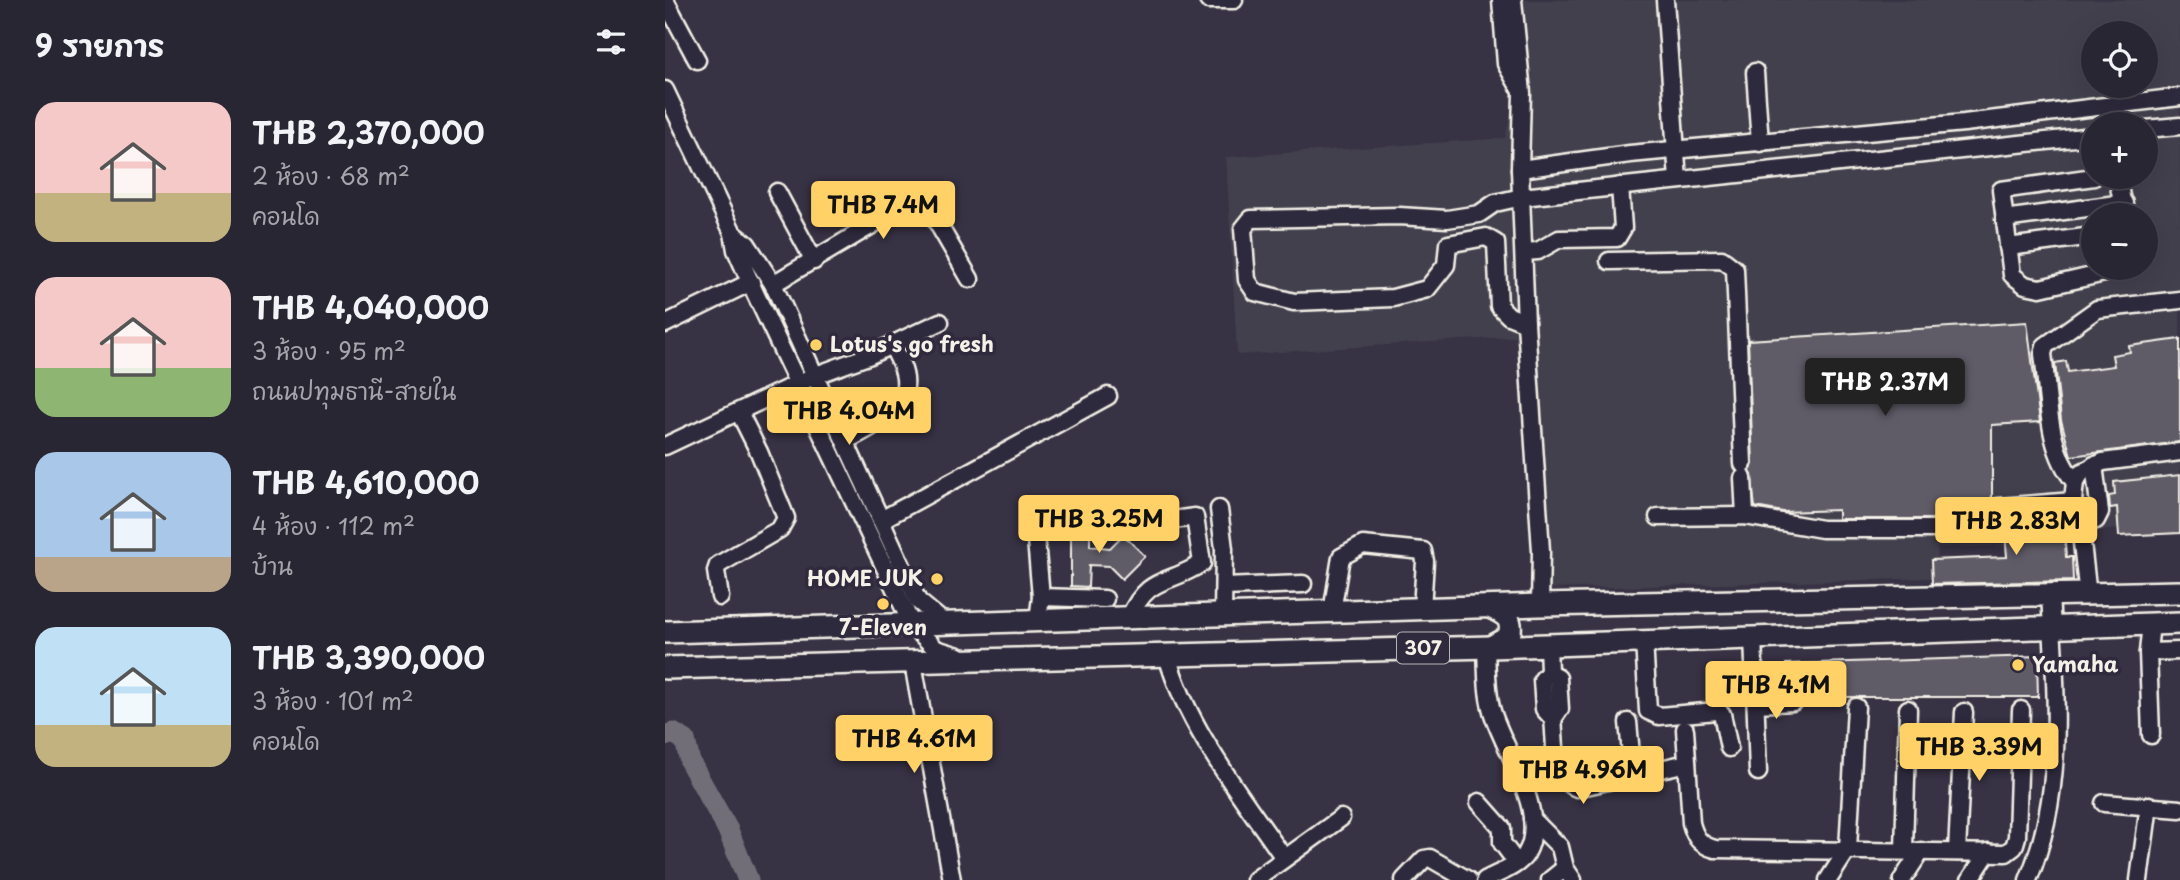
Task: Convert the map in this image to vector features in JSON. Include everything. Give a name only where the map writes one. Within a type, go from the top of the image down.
[{"type":"main road","name":"307","points":[[665,632],[1540,605],[2088,596],[2180,592]]},
{"type":"main road","points":[[1557,643],[1560,641],[1552,632],[1550,620],[1557,610],[1567,606]]},
{"type":"main road","points":[[1489,647],[1510,637],[1512,624],[1509,618],[1490,607]]},
{"type":"main road","name":"307","points":[[665,668],[913,663],[970,658],[1489,647],[2180,623]]},
{"type":"street","points":[[665,0],[697,60]]},
{"type":"street","points":[[1208,0],[1234,0]]},
{"type":"street","points":[[1501,0],[1507,64],[1522,93]]},
{"type":"street","points":[[1513,0],[1522,93],[1520,169],[1526,323],[1541,551],[1540,605]]},
{"type":"street","points":[[1665,0],[1678,150],[1678,180]]},
{"type":"street","points":[[1755,72],[1760,143]]},
{"type":"street","points":[[665,90],[733,233],[736,250],[912,625],[936,649],[970,658]]},
{"type":"street","points":[[1520,169],[2180,97]]},
{"type":"street","points":[[2091,108],[2091,112]]},
{"type":"street","points":[[2158,128],[2180,126]]},
{"type":"street","points":[[1447,219],[1446,265],[1427,289],[1393,298],[1294,302],[1255,292],[1247,280],[1243,229],[1251,219],[1399,216],[1447,219],[1479,214],[1495,203],[1522,197],[2081,136]]},
{"type":"street","points":[[2081,179],[2001,190],[2011,275],[2031,287],[2041,288],[2081,279]]},
{"type":"street","points":[[1524,252],[1538,251],[1559,239],[1617,238],[1623,228],[1620,186]]},
{"type":"street","points":[[777,192],[814,261]]},
{"type":"street","points":[[773,284],[909,203],[923,198],[970,279]]},
{"type":"street","points":[[2004,219],[2081,213]]},
{"type":"street","points":[[733,233],[747,244],[773,284],[918,601],[947,625]]},
{"type":"street","points":[[1448,244],[1473,237],[1486,237],[1496,243],[1499,306],[1509,316],[1526,323]]},
{"type":"street","points":[[2008,247],[2081,238]]},
{"type":"street","points":[[1609,261],[1722,259],[1735,269],[1745,516]]},
{"type":"street","points":[[665,324],[751,282]]},
{"type":"street","points":[[2075,482],[2059,461],[2055,444],[2043,354],[2045,346],[2097,309],[2180,300]]},
{"type":"street","points":[[665,446],[815,375],[892,345],[940,322]]},
{"type":"street","points":[[845,441],[874,427],[894,408],[905,388],[904,371],[892,345]]},
{"type":"street","points":[[881,520],[1108,396]]},
{"type":"street","points":[[720,597],[716,571],[718,565],[780,529],[786,518],[739,412]]},
{"type":"street","points":[[2088,596],[2080,525],[2073,501],[2075,482],[2082,472],[2094,465],[2180,452]]},
{"type":"street","points":[[2080,525],[2095,520],[2101,512],[2094,465]]},
{"type":"street","points":[[1658,517],[1745,516],[1822,529],[1934,529],[1998,507],[2073,501]]},
{"type":"street","points":[[1219,509],[1223,615]]},
{"type":"street","points":[[1034,517],[1041,597],[1038,620]]},
{"type":"street","points":[[1129,618],[1139,596],[1153,585],[1202,563],[1195,517],[1165,521]]},
{"type":"street","points":[[1332,612],[1342,557],[1363,545],[1423,551],[1425,561],[1422,609]]},
{"type":"street","points":[[1224,587],[1303,584]]},
{"type":"street","points":[[2028,880],[2038,856],[2056,761],[2050,596]]},
{"type":"street","points":[[1041,597],[1105,598]]},
{"type":"street","points":[[2151,623],[2148,652],[2151,735]]},
{"type":"street","points":[[1753,636],[1758,772]]},
{"type":"street","points":[[1644,640],[1648,711],[1659,716],[1717,711],[1722,714],[1726,724],[1728,748]]},
{"type":"street","points":[[1557,643],[1549,672],[1558,678],[1560,709],[1553,719],[1559,772],[1564,781],[1584,787],[1687,763]]},
{"type":"street","points":[[1485,880],[1517,863],[1528,852],[1532,819],[1520,771],[1492,713],[1489,647]]},
{"type":"street","points":[[2148,652],[2180,651]]},
{"type":"street","points":[[1167,654],[1175,684],[1235,787],[1284,858]]},
{"type":"street","points":[[913,663],[952,880]]},
{"type":"street","points":[[1757,704],[1793,702]]},
{"type":"street","points":[[1828,880],[1848,849],[1856,707]]},
{"type":"street","points":[[1902,880],[1912,851],[1908,709]]},
{"type":"street","points":[[1685,729],[1691,823],[1703,846],[1715,849],[2006,853],[2014,847],[2017,837],[2021,710]]},
{"type":"street","points":[[1957,852],[1964,712]]},
{"type":"street","points":[[1628,722],[1633,776]]},
{"type":"street","points":[[1479,802],[1502,828],[1502,843],[1517,863]]},
{"type":"street","points":[[2104,803],[2180,809]]},
{"type":"street","points":[[2139,880],[2149,806]]},
{"type":"street","points":[[1255,880],[1341,818]]},
{"type":"street","points":[[1532,819],[1559,847],[1569,874],[1550,880]]},
{"type":"street","points":[[1970,880],[1988,852]]},
{"type":"street","points":[[1404,880],[1424,859],[1430,858],[1466,880]]},
{"type":"shaded area","points":[[1513,0],[2180,0],[2180,524],[2061,534],[2061,545],[1938,548],[1935,578],[1544,589],[1524,336],[1237,355],[1226,157],[1505,138],[1521,68]]},
{"type":"building","points":[[2027,322],[2040,422],[1992,425],[1992,498],[1932,519],[1838,519],[1838,510],[1783,512],[1755,507],[1750,471],[1753,464],[1748,340]]},
{"type":"building","points":[[2180,339],[2180,442],[2071,456],[2061,420],[2055,363],[2066,361],[2068,372],[2114,366],[2112,355],[2130,352],[2129,346]]},
{"type":"building","points":[[2180,475],[2180,533],[2119,536],[2117,507],[2110,508],[2109,496],[2115,495],[2114,482]]},
{"type":"building","points":[[2063,514],[2066,557],[2072,557],[2073,581],[1932,584],[1931,560],[2007,557],[2004,519]]},
{"type":"building","points":[[1071,521],[1090,522],[1090,546],[1110,548],[1123,535],[1145,556],[1122,579],[1109,566],[1089,565],[1088,587],[1071,586]]},
{"type":"building","points":[[2037,656],[2038,697],[1802,697],[1794,692],[1793,676],[1787,677],[1786,664]]},
{"type":"waterway","points":[[665,736],[673,733],[685,740],[690,762],[728,830],[748,880]]},
{"type":"place","name":"Lotus's go fresh","points":[[816,345]]},
{"type":"place","name":"HOME JUK","points":[[937,579]]},
{"type":"place","name":"7-Eleven","points":[[883,604]]},
{"type":"place","name":"Yamaha","points":[[2018,665]]}]
